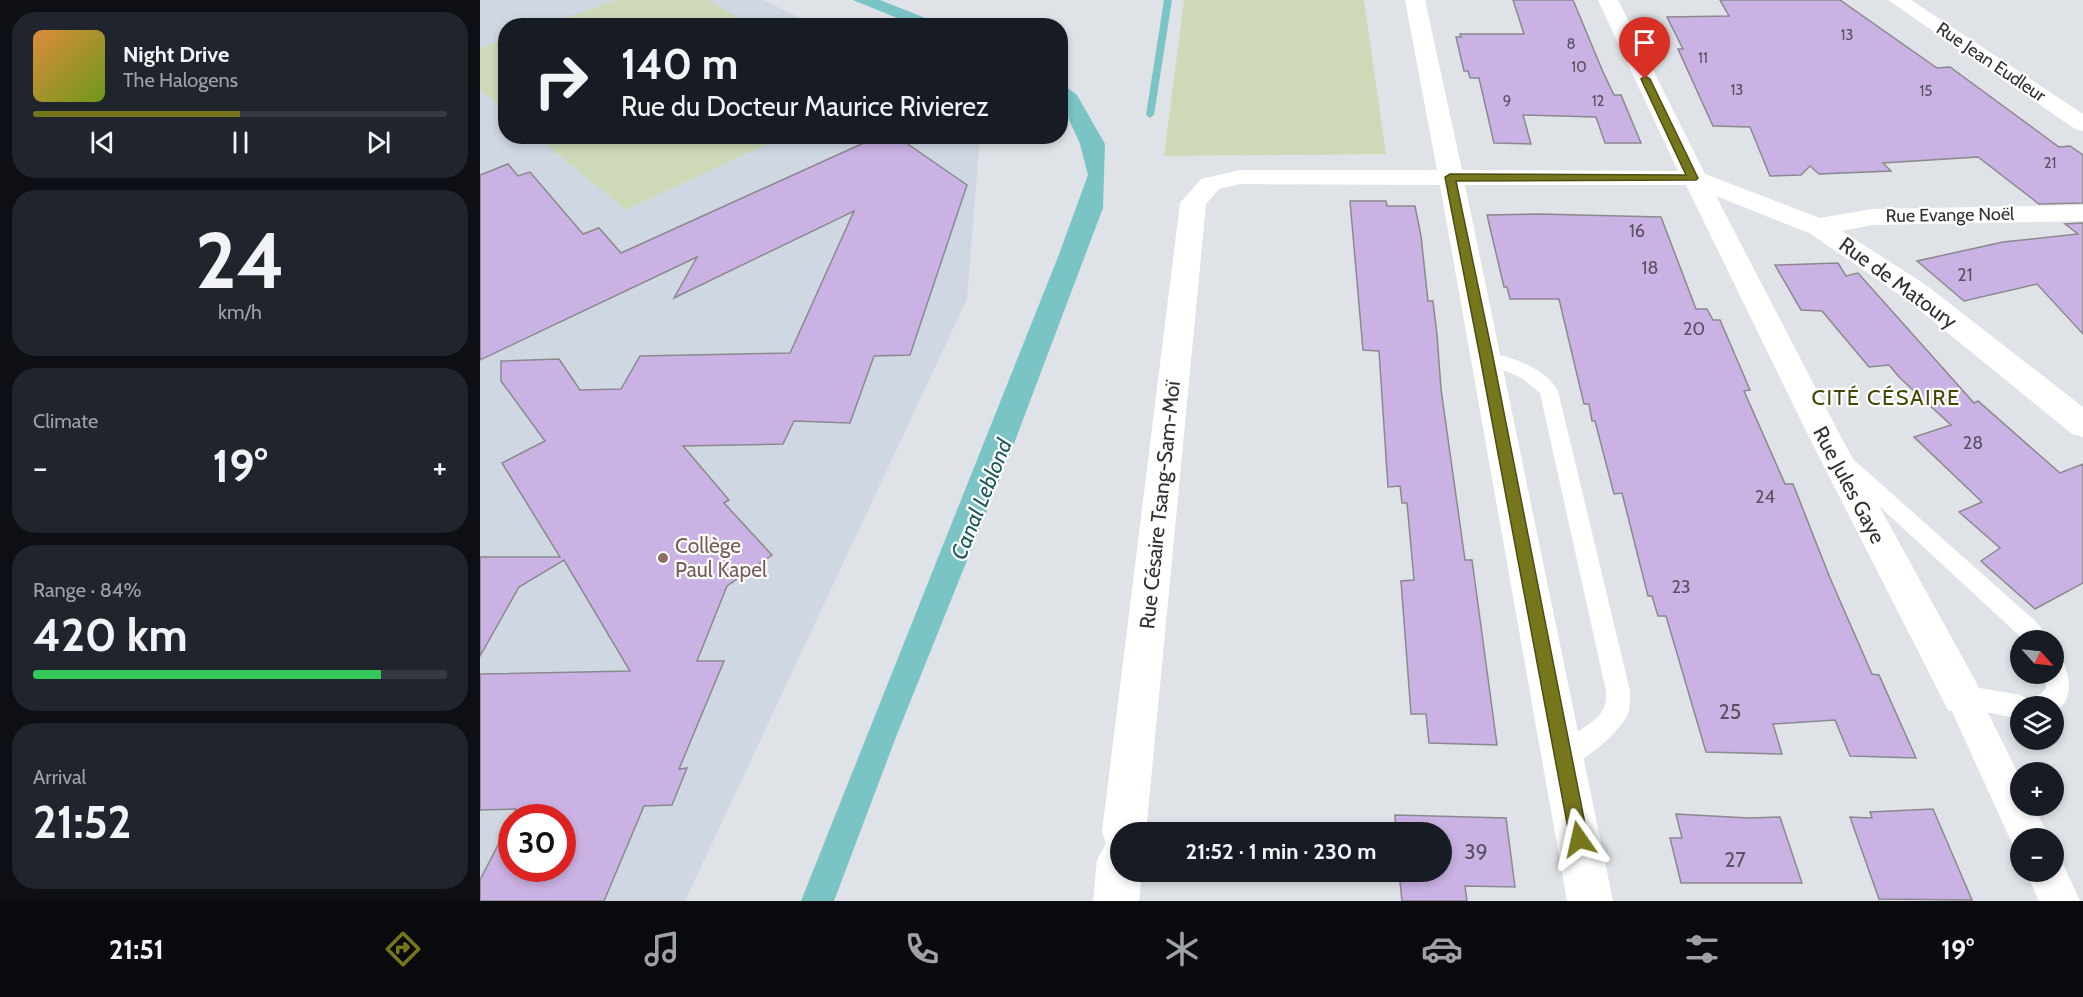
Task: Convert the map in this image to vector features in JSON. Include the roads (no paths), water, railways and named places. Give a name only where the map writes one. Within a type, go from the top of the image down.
[{"type":"street","points":[[1415,0],[1487,357],[1590,901]]},
{"type":"street","name":"Rue Jules Gaye","points":[[1608,0],[1693,178],[1830,450],[1962,696],[2025,828]]},
{"type":"street","name":"Rue Jean Eudleur","points":[[1898,0],[2083,124]]},
{"type":"street","name":"Rue Césaire Tsang-Sam-Moï","points":[[1125,822],[1193,203],[1210,184],[1240,177],[1450,177]]},
{"type":"street","points":[[1450,177],[1693,178]]},
{"type":"street","name":"Rue de Matoury","points":[[1693,178],[1818,227],[1916,292],[2083,424]]},
{"type":"street","name":"Rue Evange Noël","points":[[1818,227],[1872,217],[2083,213]]},
{"type":"street","points":[[1116,901],[1118,882]]},
{"type":"street","points":[[2051,882],[2060,901]]},
{"type":"lane","points":[[1487,357],[1528,373],[1541,381],[1549,391],[1618,692],[1617,710],[1607,724],[1564,757]]},
{"type":"lane","points":[[1830,450],[2029,630]]},
{"type":"lane","points":[[1962,696],[2010,705]]},
{"type":"water","points":[[853,0],[880,0],[925,18],[897,18]]},
{"type":"water","name":"Canal Leblond","points":[[1068,88],[1077,95],[1105,144],[1103,208],[1015,441],[896,737],[834,901],[801,901],[1058,257],[1088,175],[1080,144],[1068,117]]},
{"type":"waterway","points":[[1150,115],[1168,0]]},
{"type":"place","name":"Collège Paul Kapel","points":[[663,558]]},
{"type":"district","name":"CITÉ CÉSAIRE","points":[[1886,397]]}]
